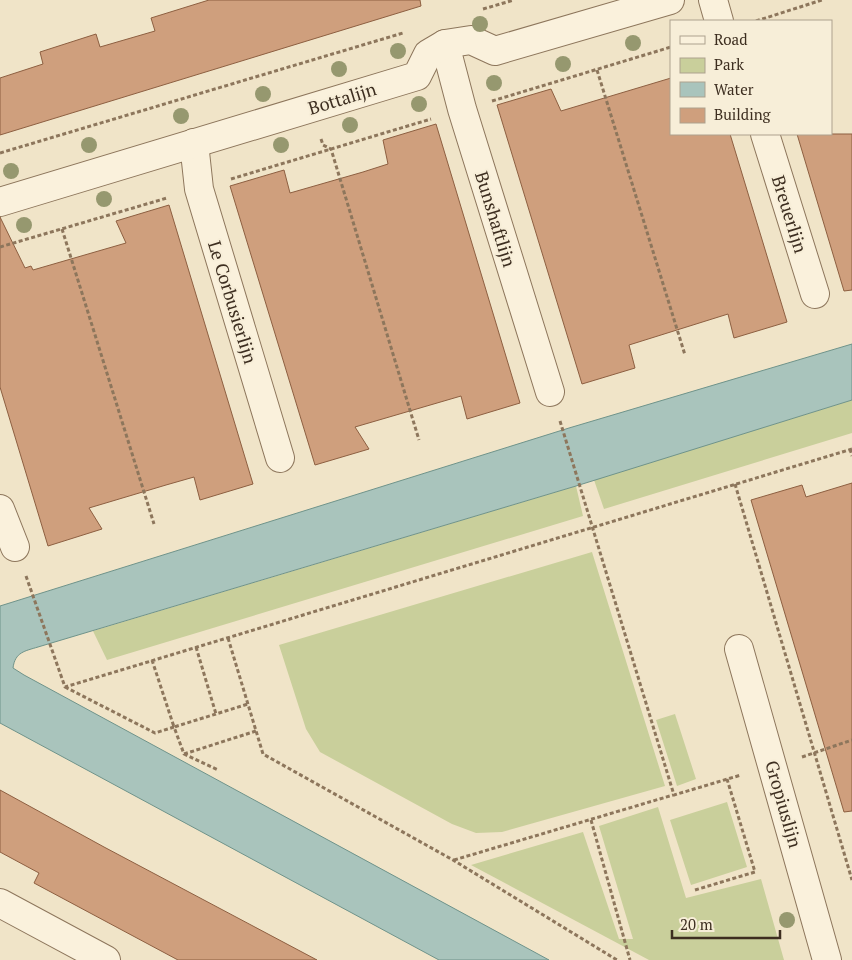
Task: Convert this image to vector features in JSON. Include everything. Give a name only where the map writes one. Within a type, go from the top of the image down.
[{"type":"street","name":"Bottalijn","points":[[0,202],[417,76],[428,54],[445,44],[471,40],[495,51],[670,0]]},
{"type":"street","points":[[713,0],[719,20]]},
{"type":"street","name":"Bunshaftlijn","points":[[445,44],[462,109],[555,405]]},
{"type":"street","name":"Breuerlijn","points":[[765,135],[815,294]]},
{"type":"street","name":"Le Corbusierlijn","points":[[194,144],[198,189],[280,458]]},
{"type":"street","points":[[0,509],[14,547]]},
{"type":"street","name":"Gropiuslijn","points":[[739,649],[827,960]]},
{"type":"street","points":[[0,903],[106,960]]},
{"type":"path","points":[[476,12],[514,0]]},
{"type":"path","points":[[759,20],[822,0]]},
{"type":"path","points":[[0,154],[410,32]]},
{"type":"path","points":[[0,247],[670,48]]},
{"type":"path","points":[[597,70],[685,355]]},
{"type":"path","points":[[310,108],[323,145],[331,149],[419,440]]},
{"type":"path","points":[[62,229],[154,524]]},
{"type":"path","points":[[555,405],[674,795]]},
{"type":"path","points":[[65,687],[851,449],[852,456]]},
{"type":"path","points":[[735,484],[852,880]]},
{"type":"path","points":[[14,547],[58,662],[65,687],[155,733],[248,704]]},
{"type":"path","points":[[228,638],[263,754],[453,860],[617,960]]},
{"type":"path","points":[[196,647],[216,714]]},
{"type":"path","points":[[152,660],[184,754],[218,770]]},
{"type":"path","points":[[184,754],[256,731]]},
{"type":"path","points":[[453,860],[773,766],[852,740]]},
{"type":"path","points":[[695,890],[755,872],[727,779]]},
{"type":"path","points":[[591,820],[630,960]]},
{"type":"green space","points":[[852,400],[852,433],[604,509],[594,480]]},
{"type":"green space","points":[[576,486],[583,516],[107,660],[93,631]]},
{"type":"green space","points":[[592,552],[665,786],[502,832],[476,833],[452,824],[320,752],[306,729],[279,645]]},
{"type":"green space","points":[[675,714],[696,779],[677,786],[656,720]]},
{"type":"green space","points":[[727,802],[747,867],[691,885],[670,820]]},
{"type":"green space","points":[[658,807],[686,898],[761,879],[784,960],[649,960],[471,865],[583,832],[619,939],[633,939],[599,826]]},
{"type":"water","points":[[852,344],[852,400],[576,486],[29,650],[18,655],[14,663],[13,668],[24,675],[549,960],[439,960],[0,723],[0,606],[569,428]]},
{"type":"building","points":[[209,0],[420,0],[421,6],[0,135],[0,78],[43,64],[40,52],[96,34],[100,47],[155,31],[151,18]]},
{"type":"building","points":[[670,78],[670,135],[730,135],[787,322],[734,338],[728,314],[629,345],[635,368],[582,384],[497,105],[551,89],[561,111]]},
{"type":"building","points":[[436,124],[520,403],[467,419],[461,396],[355,427],[369,449],[315,465],[230,186],[284,170],[290,193],[363,172],[388,164],[383,140]]},
{"type":"building","points":[[852,134],[852,290],[844,291],[797,135]]},
{"type":"building","points":[[169,205],[253,484],[200,500],[194,477],[89,508],[102,529],[48,546],[0,387],[0,217],[25,268],[31,266],[33,270],[126,243],[116,221]]},
{"type":"building","points":[[852,483],[852,811],[844,812],[751,500],[802,485],[806,497]]},
{"type":"building","points":[[0,790],[317,960],[178,960],[34,883],[39,873],[0,852]]}]
